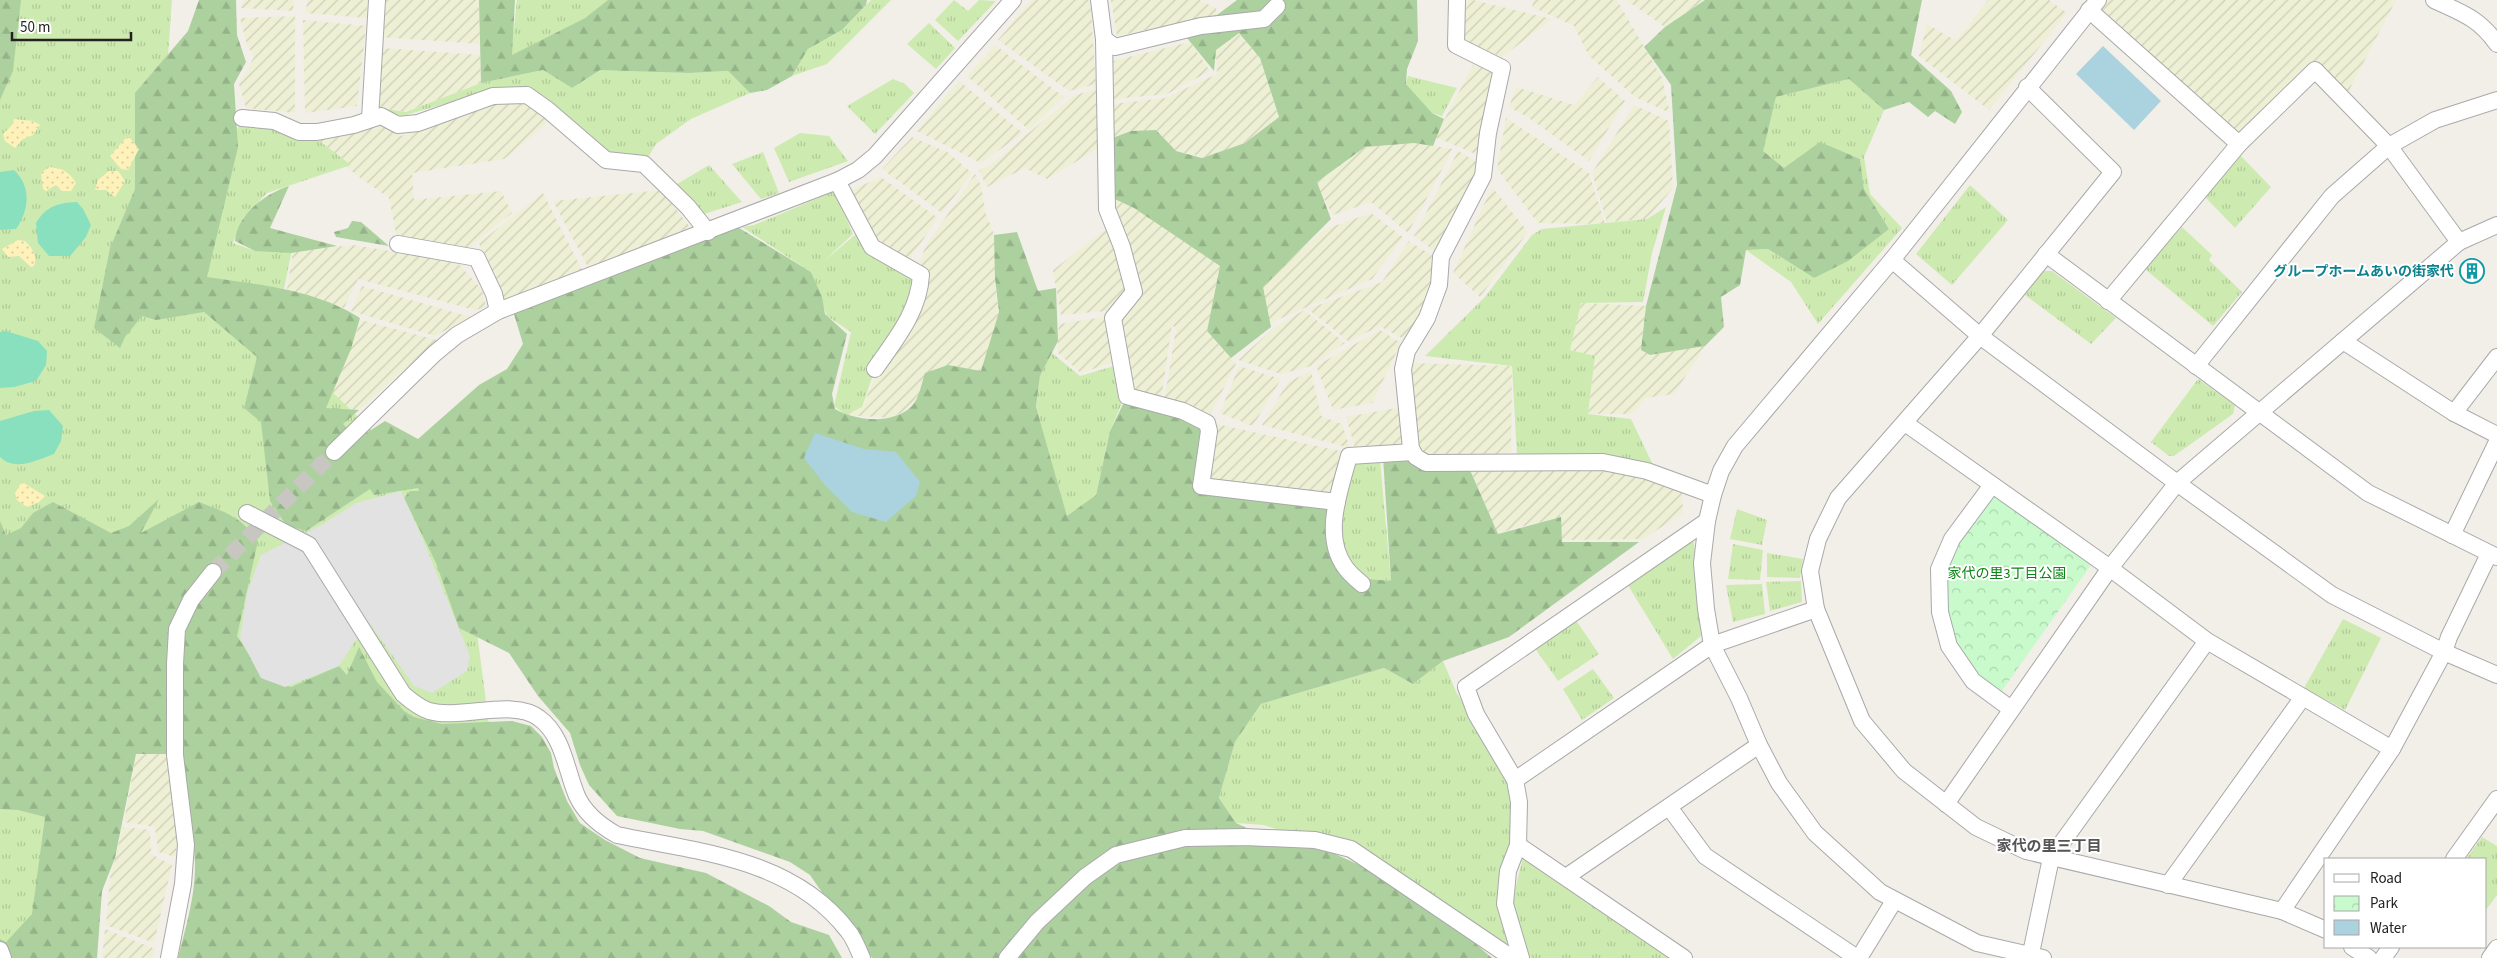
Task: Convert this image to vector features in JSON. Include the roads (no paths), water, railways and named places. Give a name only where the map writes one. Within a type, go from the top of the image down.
[{"type":"street","points":[[370,119],[377,0]]},
{"type":"street","points":[[334,452],[434,354],[457,335],[498,311],[708,232],[837,181],[858,170],[876,156],[1013,0]]},
{"type":"street","points":[[1099,0],[1104,39],[1107,209],[1122,247],[1134,292],[1112,318],[1127,396],[1183,411],[1207,423],[1209,431],[1201,486],[1337,502]]},
{"type":"street","points":[[1457,0],[1456,45],[1502,68],[1488,133],[1483,176],[1442,257],[1439,285],[1427,318],[1407,351],[1403,369],[1413,452],[1426,463],[1603,462],[1647,471],[1713,495]]},
{"type":"street","points":[[2434,0],[2469,15],[2489,33],[2497,44]]},
{"type":"street","points":[[2208,641],[2051,858],[2035,957],[1977,943],[1894,901],[1855,872],[1815,833],[1779,783],[1759,746],[1739,698],[1712,645],[1706,609],[1702,563],[1707,520],[1713,495],[1721,472],[1735,446],[1892,260],[2093,5],[2239,144]]},
{"type":"street","points":[[1104,39],[1115,47],[1201,26],[1264,19],[1277,6]]},
{"type":"street","points":[[2108,301],[2239,144],[2315,70],[2389,146],[2459,242]]},
{"type":"street","points":[[2027,87],[2113,172],[1980,336],[1838,498],[1818,539],[1810,571],[1816,609],[1862,721],[1904,771],[1976,827],[2026,851],[2282,911],[2324,929]]},
{"type":"street","points":[[242,118],[274,121],[298,132],[317,132],[354,125],[381,116],[398,125],[418,123],[493,96],[527,95],[548,110],[606,160],[644,164],[688,206],[708,232]]},
{"type":"street","points":[[2196,366],[2332,196],[2389,146],[2435,120],[2497,100]]},
{"type":"street","points":[[837,181],[872,247],[921,275],[920,293],[908,321],[875,369]]},
{"type":"street","points":[[1946,804],[2110,568],[2177,484],[2257,413],[2459,242],[2497,225]]},
{"type":"street","points":[[398,244],[477,258],[494,294],[498,311]]},
{"type":"street","points":[[2046,254],[2257,413],[2368,493],[2493,556],[2392,749],[2282,911]]},
{"type":"street","points":[[1892,260],[1980,336],[2177,484],[2332,595],[2444,652],[2497,675]]},
{"type":"street","points":[[2343,342],[2454,413],[2497,435]]},
{"type":"street","points":[[2454,413],[2497,357]]},
{"type":"street","points":[[1905,423],[2110,568],[2208,641],[2392,749]]},
{"type":"street","points":[[2452,535],[2497,442]]},
{"type":"street","points":[[1362,584],[1344,567],[1337,550],[1333,526],[1349,456],[1413,452]]},
{"type":"street","points":[[1992,485],[1952,540],[1939,569],[1940,612],[1950,646],[1973,680],[2011,709]]},
{"type":"street","points":[[247,513],[309,545],[403,694],[412,702],[429,710],[450,713],[517,710],[538,716],[554,732],[578,797],[600,825],[618,835],[745,861],[791,882],[829,908],[850,932],[862,958]]},
{"type":"street","points":[[1521,958],[1505,904],[1508,871],[1518,845],[1520,802],[1515,780],[1476,714],[1466,687],[1707,520]]},
{"type":"street","points":[[169,958],[183,884],[186,845],[175,755],[177,629],[191,600],[213,572]]},
{"type":"street","points":[[1515,780],[1712,645],[1816,609]]},
{"type":"street","points":[[2168,885],[2303,697]]},
{"type":"street","points":[[1566,877],[1759,746]]},
{"type":"street","points":[[2455,858],[2497,799]]},
{"type":"street","points":[[1670,807],[1704,856],[1858,958],[1894,901]]},
{"type":"street","points":[[1008,958],[1037,922],[1085,877],[1116,855],[1185,838],[1245,837],[1315,840],[1351,849],[1512,958]]},
{"type":"street","points":[[1518,845],[1684,958]]},
{"type":"street","points":[[2353,948],[2368,958]]},
{"type":"street","points":[[2490,958],[2497,948]]},
{"type":"street","points":[[0,950],[3,958]]},
{"type":"water","points":[[2103,46],[2161,101],[2134,130],[2076,74]]},
{"type":"water","points":[[815,433],[864,449],[896,452],[920,482],[916,496],[886,522],[852,512],[825,485],[804,458]]},
{"type":"tunnel","points":[[213,572],[334,452]]},
{"type":"place","name":"グループホームあいの街家代","points":[[2472,271]]},
{"type":"district","name":"家代の里三丁目","points":[[2049,846]]},
{"type":"park label","name":"家代の里3丁目公園","points":[[2007,573]]}]
